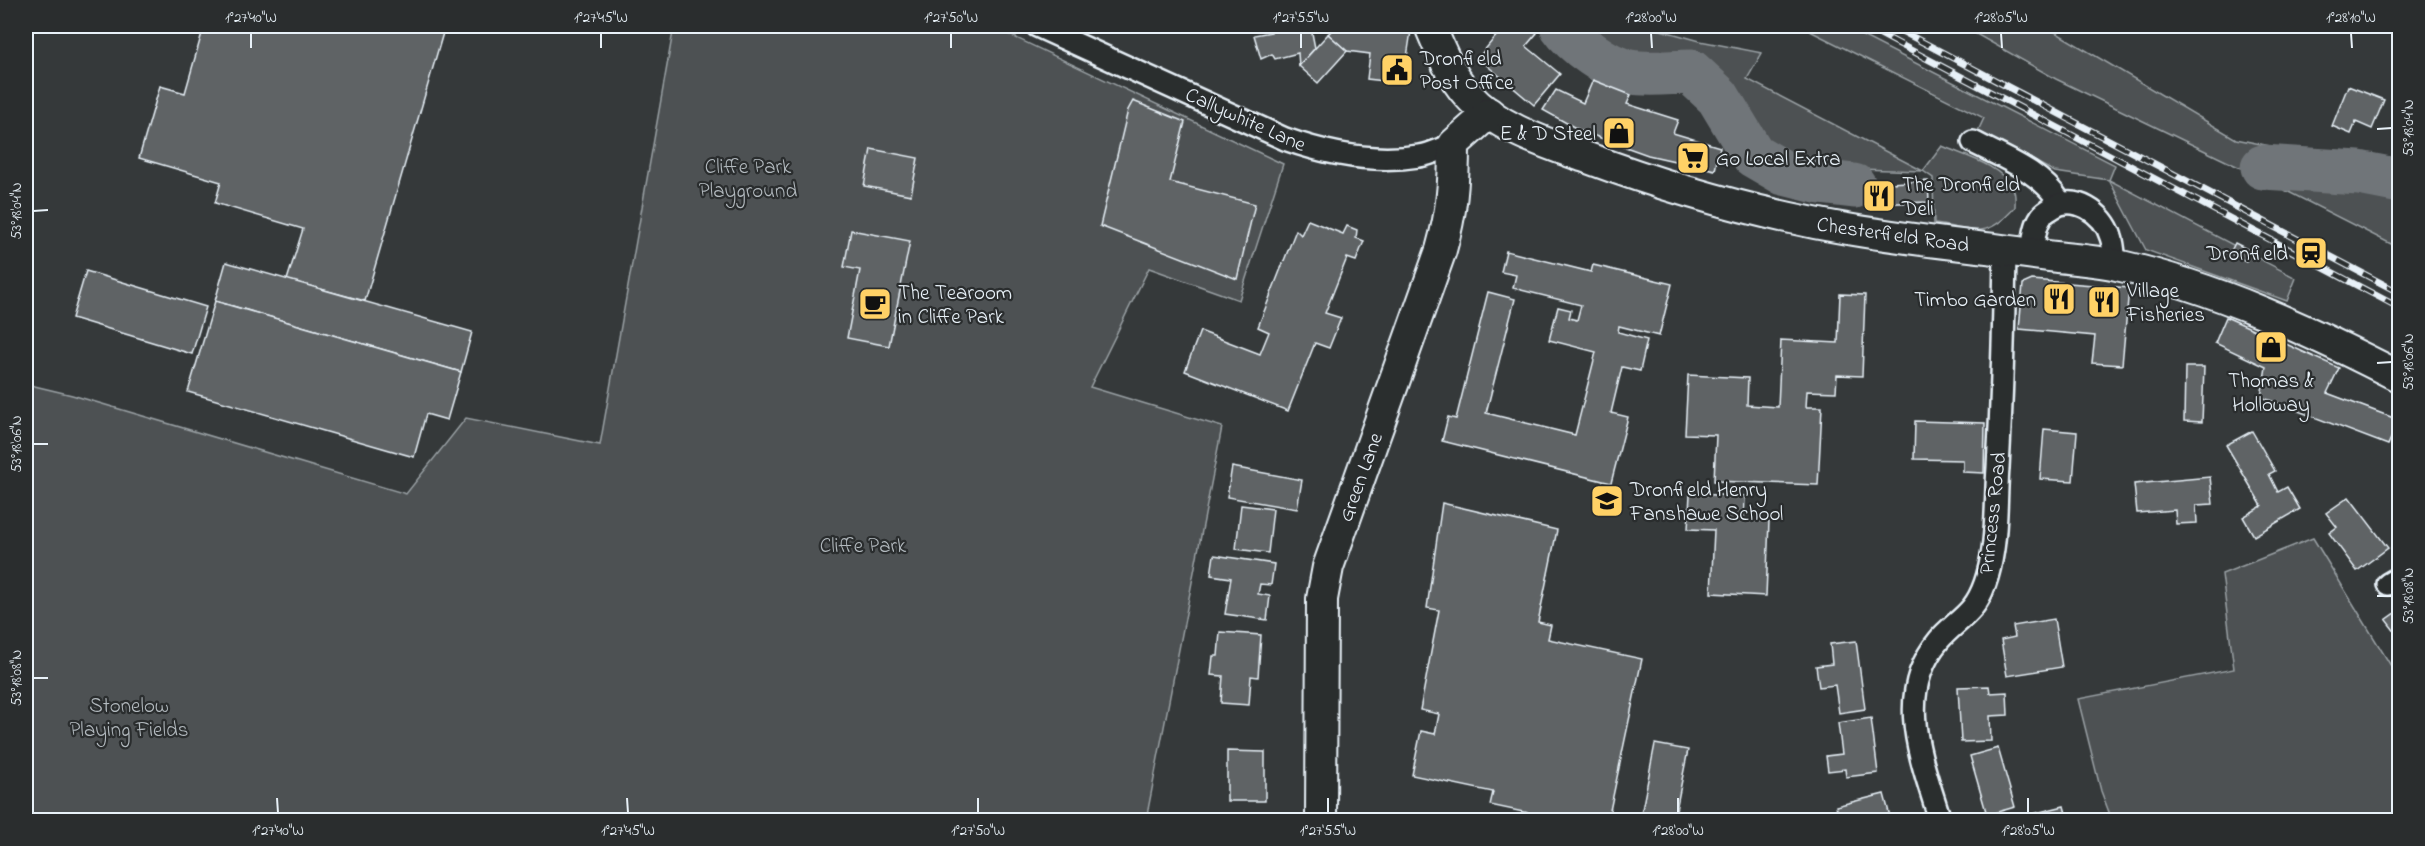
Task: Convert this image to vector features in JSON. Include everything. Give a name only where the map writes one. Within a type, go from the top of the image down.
[{"type":"main road","name":"Chesterfield Road","points":[[1430,26],[1452,74],[1469,97],[1489,113],[1513,128],[1554,146],[1625,172],[1763,211],[1853,230],[2115,265],[2172,280],[2293,326],[2400,377]]},
{"type":"main road","name":"Callywhite Lane","points":[[1454,144],[1489,113]]},
{"type":"main road","name":"Green Lane","points":[[1321,820],[1322,599],[1328,567],[1441,250],[1451,214],[1454,144]]},
{"type":"street","name":"Callywhite Lane","points":[[1037,26],[1285,140],[1316,150],[1356,157],[1392,158],[1421,156],[1454,144]]},
{"type":"street","points":[[1973,142],[2036,175],[2050,188],[2060,202],[2075,203],[2090,209],[2102,219],[2112,237],[2115,265]]},
{"type":"street","name":"Princess Road","points":[[1940,820],[1919,751],[1913,715],[1916,686],[1924,660],[1940,638],[1972,608],[1984,588],[1993,548],[2002,401],[2018,252],[2035,230],[2042,215],[2060,202]]},
{"type":"green space","name":"Cliffe Park","points":[[674,26],[991,26],[1283,164],[1239,300],[1149,268],[1090,387],[1222,427],[1146,820],[26,820],[26,384],[72,395],[406,494],[466,418],[600,445]]},
{"type":"green space","points":[[1562,26],[1646,26],[1700,41],[1762,53],[1747,79],[1923,171],[1858,169],[1854,186],[1820,182],[1784,173],[1753,155],[1718,97],[1691,72],[1645,73],[1622,70],[1593,55]]},
{"type":"green space","points":[[1800,26],[1843,26],[2115,165],[2109,180],[2055,172],[1978,131],[1984,118]]},
{"type":"green space","points":[[1962,26],[2045,26],[2236,139],[2399,172],[2399,248],[2251,173],[2056,79]]},
{"type":"green space","points":[[1942,146],[1982,162],[2000,174],[2014,191],[2015,207],[2005,218],[1987,229],[1970,230],[1934,224],[1933,178],[1923,171]]},
{"type":"green space","points":[[2109,180],[2296,278],[2287,301],[2146,250]]},
{"type":"green space","points":[[2313,538],[2399,679],[2399,820],[2112,820],[2101,791],[2078,699],[2234,669],[2222,574]]},
{"type":"building","points":[[26,26],[33,26],[26,46]]},
{"type":"building","points":[[204,26],[445,26],[365,301],[287,280],[303,229],[215,203],[221,182],[139,158],[160,86],[185,93]]},
{"type":"building","points":[[1269,26],[1322,26],[1311,28],[1315,48],[1299,66],[1298,53],[1275,59],[1272,54],[1261,59],[1254,35],[1271,32]]},
{"type":"building","points":[[1336,26],[1408,26],[1411,31],[1403,83],[1367,79],[1370,54],[1347,51],[1328,34]]},
{"type":"building","points":[[1498,26],[1528,26],[1537,33],[1526,46],[1560,74],[1534,105],[1478,58],[1502,29]]},
{"type":"building","points":[[1328,34],[1347,51],[1318,83],[1299,66]]},
{"type":"building","points":[[1593,80],[1631,95],[1627,104],[1678,120],[1673,133],[1720,147],[1715,170],[1648,155],[1581,131],[1543,110],[1556,90],[1583,103]]},
{"type":"building","points":[[2348,86],[2384,100],[2372,129],[2356,122],[2351,134],[2332,126]]},
{"type":"building","points":[[1133,101],[1185,122],[1170,182],[1255,204],[1237,279],[1100,226],[1128,110]]},
{"type":"building","points":[[871,149],[918,158],[911,195],[864,186]]},
{"type":"building","points":[[1928,181],[1929,202],[1871,204],[1870,184]]},
{"type":"building","points":[[1308,220],[1343,234],[1347,226],[1357,230],[1356,238],[1364,241],[1356,261],[1347,258],[1325,313],[1341,318],[1329,348],[1315,343],[1288,411],[1185,371],[1200,331],[1260,354],[1269,332],[1258,327],[1296,230],[1301,235]]},
{"type":"building","name":"The Tearoom in Cliffe Park","points":[[851,230],[910,241],[889,346],[847,338],[860,270],[844,267]]},
{"type":"building","points":[[2235,243],[2251,251],[2246,261],[2230,253]]},
{"type":"building","points":[[1506,251],[1591,272],[1593,265],[1672,284],[1659,336],[1619,326],[1618,332],[1647,340],[1640,371],[1622,367],[1611,413],[1628,417],[1611,483],[1442,441],[1448,417],[1456,419],[1488,292],[1515,299],[1486,413],[1575,435],[1596,352],[1549,340],[1558,307],[1571,310],[1569,318],[1577,320],[1581,305],[1513,288],[1516,275],[1501,272]]},
{"type":"building","points":[[226,262],[472,332],[461,372],[215,301]]},
{"type":"building","points":[[86,271],[206,307],[192,354],[72,318]]},
{"type":"building","points":[[2032,280],[2129,288],[2122,365],[2092,363],[2095,336],[2019,329],[2023,284]]},
{"type":"building","points":[[1840,294],[1865,295],[1862,376],[1837,375],[1836,392],[1807,391],[1806,407],[1822,407],[1818,485],[1714,481],[1716,435],[1685,434],[1688,375],[1748,378],[1747,405],[1778,407],[1781,340],[1838,343]]},
{"type":"building","points":[[215,301],[461,372],[447,420],[426,414],[414,457],[188,392]]},
{"type":"building","points":[[2226,317],[2339,368],[2327,393],[2399,420],[2388,445],[2261,397],[2266,367],[2215,343]]},
{"type":"building","points":[[2185,367],[2204,367],[2202,422],[2184,421]]},
{"type":"building","points":[[1915,421],[1985,423],[1984,473],[1963,472],[1963,460],[1914,459]]},
{"type":"building","points":[[2044,429],[2077,432],[2073,481],[2040,479]]},
{"type":"building","points":[[2252,431],[2275,471],[2269,474],[2278,492],[2287,487],[2300,509],[2254,536],[2243,517],[2262,506],[2226,445]]},
{"type":"building","points":[[1232,467],[1302,480],[1297,509],[1227,497]]},
{"type":"building","points":[[2210,477],[2213,504],[2196,505],[2197,523],[2176,524],[2175,510],[2137,513],[2134,484]]},
{"type":"building","points":[[1690,494],[1745,496],[1744,520],[1769,521],[1766,596],[1711,593],[1714,530],[1688,529]]},
{"type":"building","points":[[2349,497],[2388,548],[2357,571],[2329,533],[2337,527],[2326,513]]},
{"type":"building","points":[[1442,503],[1557,530],[1538,622],[1551,625],[1548,639],[1642,659],[1608,820],[1562,820],[1490,805],[1493,792],[1412,775],[1421,731],[1435,734],[1439,714],[1420,710],[1439,610],[1427,608]]},
{"type":"building","points":[[1241,505],[1273,509],[1268,553],[1236,549]]},
{"type":"building","points":[[1214,555],[1274,564],[1271,585],[1260,584],[1258,594],[1270,596],[1267,620],[1225,614],[1231,578],[1211,575]]},
{"type":"building","points":[[2400,610],[2400,638],[2386,620]]},
{"type":"building","points":[[2054,619],[2062,667],[2007,676],[2001,640],[2015,637],[2013,626]]},
{"type":"building","points":[[1220,632],[1261,635],[1258,677],[1251,676],[1249,705],[1221,703],[1223,676],[1211,675],[1213,656],[1218,656]]},
{"type":"building","points":[[1856,641],[1865,709],[1839,713],[1835,685],[1819,687],[1816,666],[1832,664],[1830,644]]},
{"type":"building","points":[[1989,686],[1990,693],[2007,692],[2008,715],[1990,716],[1991,741],[1961,742],[1958,687]]},
{"type":"building","points":[[1871,718],[1878,773],[1846,777],[1845,769],[1828,771],[1826,756],[1842,754],[1838,723]]},
{"type":"building","points":[[1655,744],[1688,750],[1674,820],[1640,820]]},
{"type":"building","points":[[1998,748],[2015,807],[1987,815],[1970,756]]},
{"type":"building","points":[[1227,751],[1265,752],[1265,801],[1227,801]]},
{"type":"building","points":[[1884,794],[1891,820],[1840,820],[1836,806]]},
{"type":"building","points":[[2064,806],[2067,817],[2055,820],[2008,820]]},
{"type":"building","points":[[1225,814],[1263,814],[1263,820],[1225,820]]},
{"type":"waterway","points":[[1562,26],[1593,55],[1622,70],[1645,73],[1691,72],[1718,97],[1753,155],[1784,173],[1820,182],[1854,186]]},
{"type":"waterway","points":[[2263,167],[2359,173],[2400,181]]},
{"type":"railway","points":[[1865,26],[2400,308]]},
{"type":"railway","points":[[1892,26],[2400,293]]},
{"type":"place","name":"Dronfield Post Office","points":[[1397,70]]},
{"type":"place","name":"E & D Steel","points":[[1619,133]]},
{"type":"place","name":"Go Local Extra","points":[[1693,158]]},
{"type":"place","name":"The Dronfield Deli","points":[[1879,196]]},
{"type":"place","name":"Dronfield","points":[[2311,253]]},
{"type":"place","name":"Timbo Garden","points":[[2059,299]]},
{"type":"place","name":"Village Fisheries","points":[[2104,302]]},
{"type":"place","name":"The Tearoom in Cliffe Park","points":[[875,304]]},
{"type":"place","name":"Thomas & Holloway","points":[[2271,347]]},
{"type":"place","name":"Dronfield Henry Fanshawe School","points":[[1607,501]]},
{"type":"park label","name":"Cliffe Park Playground","points":[[748,178]]},
{"type":"park label","name":"Stonelow Playing Fields","points":[[129,717]]}]
